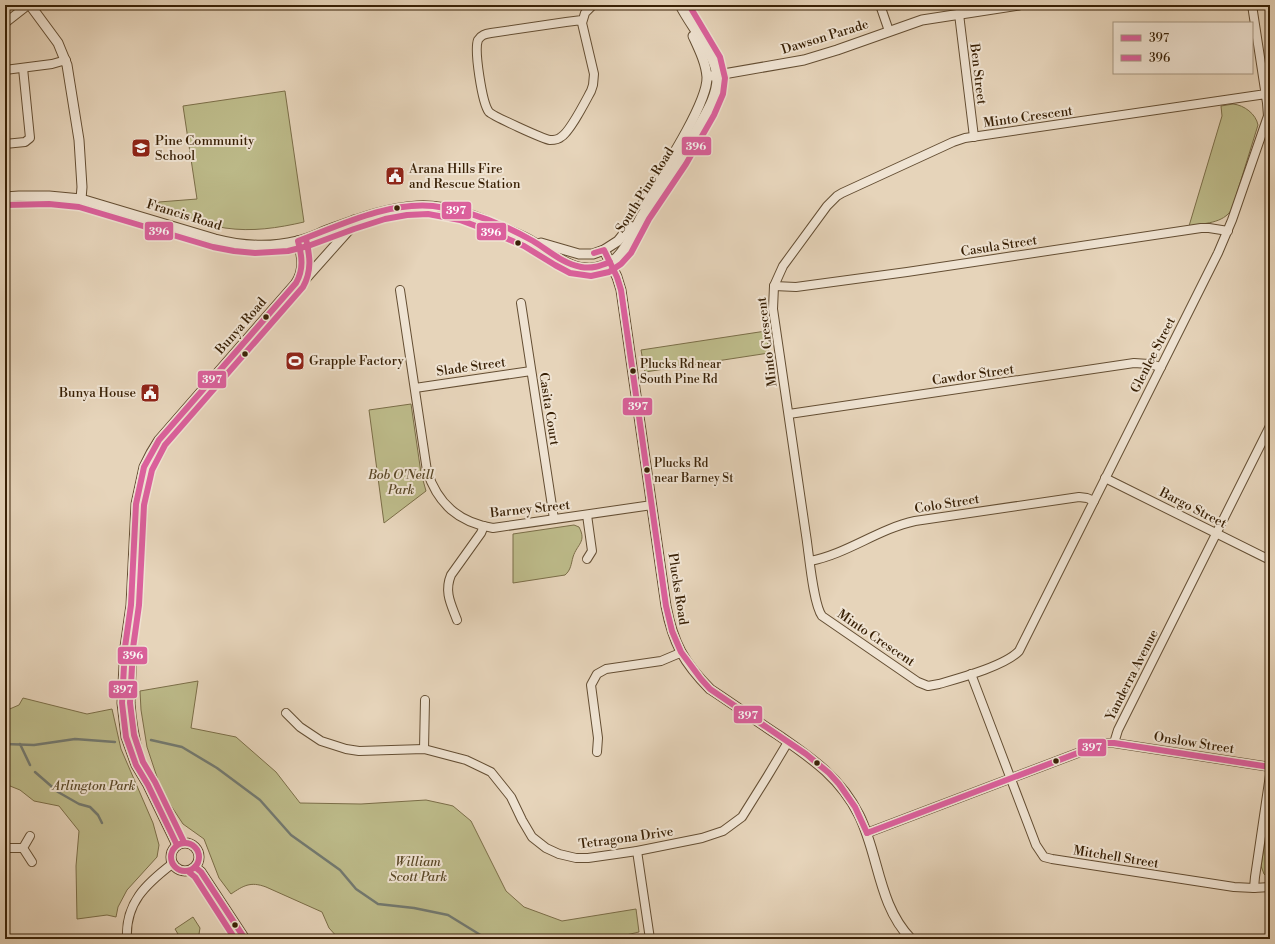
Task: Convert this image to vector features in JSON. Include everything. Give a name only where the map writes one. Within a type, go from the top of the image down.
[{"type":"street","points":[[5,23],[29,5],[58,43],[66,60],[79,140],[82,187],[81,199]]},
{"type":"street","points":[[582,20],[491,33],[481,36],[477,43],[476,51],[484,98],[490,112],[498,118],[546,139],[555,140],[566,134],[591,92],[594,82],[594,74],[582,20],[593,5]]},
{"type":"street","points":[[880,5],[889,31]]},
{"type":"street","name":"Dawson Parade","points":[[707,77],[804,60],[922,20],[1019,5]]},
{"type":"street","name":"Glenlee Street","points":[[971,674],[1004,662],[1019,651],[1228,231],[1269,116],[1252,5]]},
{"type":"street","name":"South Pine Road","points":[[354,220],[384,211],[402,208],[426,206],[444,208],[479,217],[534,242],[564,261],[578,267],[595,268],[610,262],[622,250],[641,217],[669,177],[712,100],[717,76],[712,57],[681,7]]},
{"type":"street","name":"South Pine Road","points":[[534,242],[579,254],[593,254],[604,250],[622,237],[638,213],[694,115],[703,96],[707,77],[703,60],[681,7]]},
{"type":"street","name":"Ben Street","points":[[959,14],[974,137]]},
{"type":"street","points":[[5,70],[52,64],[66,60]]},
{"type":"street","points":[[5,144],[24,142],[30,138],[23,68]]},
{"type":"street","name":"Minto Crescent","points":[[971,674],[934,686],[923,684],[822,616],[818,608],[773,309],[774,286],[783,266],[836,196],[953,142],[974,137],[1266,94]]},
{"type":"street","name":"Francis Road","points":[[5,197],[50,196],[81,199],[229,242],[252,245],[276,245],[298,241],[354,220]]},
{"type":"street","name":"Bunya Road","points":[[296,283],[307,277],[348,231],[354,220]]},
{"type":"street","name":"Casula Street","points":[[774,286],[796,287],[1201,228],[1228,231]]},
{"type":"street","name":"Bunya Road","points":[[177,845],[148,785],[136,765],[126,737],[123,716],[122,703],[125,647],[131,605],[136,504],[144,467],[159,440],[296,283],[302,268],[302,256],[298,241]]},
{"type":"street","name":"Plucks Road","points":[[604,250],[621,290],[670,625],[680,653],[697,676],[710,689],[819,764],[839,784],[855,807],[867,833],[885,895],[892,913],[899,925],[911,939]]},
{"type":"street","name":"Barney Street","points":[[400,290],[427,470],[432,485],[438,496],[459,516],[471,522],[493,528],[652,505]]},
{"type":"street","name":"Casita Court","points":[[521,303],[554,519]]},
{"type":"street","name":"Cawdor Street","points":[[788,414],[1134,363],[1149,364],[1160,367]]},
{"type":"street","name":"Slade Street","points":[[415,388],[531,371]]},
{"type":"street","name":"Yanderra Avenue","points":[[1114,743],[1118,730],[1270,426]]},
{"type":"street","name":"Bargo Street","points":[[1106,478],[1270,560]]},
{"type":"street","name":"Colo Street","points":[[810,561],[826,557],[910,522],[1079,497],[1094,501]]},
{"type":"street","points":[[587,515],[592,551],[587,559]]},
{"type":"street","points":[[457,620],[449,602],[447,592],[448,583],[451,575],[481,533],[484,526]]},
{"type":"street","points":[[597,752],[598,738],[591,685],[597,674],[606,670],[661,660],[680,653]]},
{"type":"street","points":[[971,674],[1010,778]]},
{"type":"street","points":[[424,749],[425,700]]},
{"type":"street","name":"Tetragona Drive","points":[[286,713],[300,726],[321,741],[346,749],[359,751],[424,749],[466,760],[491,772],[511,797],[532,837],[546,848],[559,854],[576,858],[637,851],[702,838],[723,831],[742,816],[788,742]]},
{"type":"street","points":[[867,833],[1098,745],[1114,743]]},
{"type":"street","name":"Onslow Street","points":[[1114,743],[1270,767]]},
{"type":"street","points":[[1254,888],[1270,775]]},
{"type":"street","name":"Mitchell Street","points":[[1010,778],[1036,845],[1044,856],[1052,859],[1234,887],[1270,887]]},
{"type":"street","points":[[23,848],[30,836]]},
{"type":"street","points":[[186,843],[194,846],[199,854],[196,867],[187,872],[174,868],[172,864],[170,855],[174,847],[177,845],[186,843]]},
{"type":"street","points":[[5,848],[23,848]]},
{"type":"street","points":[[23,848],[32,862]]},
{"type":"street","points":[[637,851],[650,939]]},
{"type":"street","points":[[127,939],[129,916],[135,901],[143,888],[172,864]]},
{"type":"street","points":[[196,867],[201,872],[245,939]]},
{"type":"green space","points":[[285,91],[304,222],[265,229],[245,230],[225,228],[208,224],[157,208],[159,202],[197,199],[183,106]]},
{"type":"green space","points":[[1233,104],[1241,106],[1249,111],[1255,117],[1258,125],[1232,209],[1224,218],[1213,222],[1189,226],[1222,116],[1221,106]]},
{"type":"green space","points":[[766,331],[769,353],[645,372],[641,350]]},
{"type":"green space","name":"Bob O'Neill Park","points":[[411,404],[421,473],[426,491],[384,523],[369,410]]},
{"type":"green space","points":[[574,525],[579,527],[582,540],[573,557],[570,569],[565,575],[513,583],[513,534]]},
{"type":"green space","name":"William Scott Park","points":[[198,681],[191,728],[236,737],[276,772],[300,803],[361,804],[426,800],[453,806],[471,821],[506,891],[524,907],[562,921],[636,909],[639,932],[609,939],[339,939],[329,928],[322,912],[266,887],[251,884],[231,894],[219,878],[204,839],[183,824],[162,792],[147,747],[141,710],[140,691]]},
{"type":"green space","name":"Arlington Park","points":[[23,698],[87,714],[112,709],[121,749],[153,823],[159,845],[157,857],[127,890],[118,907],[116,917],[107,915],[77,919],[76,866],[79,831],[59,806],[34,801],[20,790],[5,784],[5,711],[19,705]]},
{"type":"green space","points":[[1270,809],[1270,880],[1264,874],[1261,866]]},
{"type":"green space","points":[[193,917],[200,928],[199,934],[203,939],[181,939],[175,929]]},
{"type":"waterway","points":[[5,744],[34,745],[75,739],[115,742]]},
{"type":"waterway","points":[[151,740],[182,747],[217,768],[260,800],[291,835],[340,870],[356,889],[378,904],[414,908],[448,915],[487,939]]},
{"type":"waterway","points":[[20,744],[30,765]]},
{"type":"waterway","points":[[35,772],[58,792],[79,804],[90,807],[98,815],[102,823]]},
{"type":"transit line","name":"396","points":[[6,205],[49,204],[79,207],[213,247],[255,253],[288,251],[308,246],[385,219],[407,215],[428,214],[460,220],[492,232],[524,246],[570,273],[591,276],[609,272],[621,264],[631,253],[649,219],[686,164],[714,115],[723,94],[725,78],[720,57],[689,5]]},
{"type":"transit line","name":"397","points":[[177,845],[148,785],[136,765],[126,737],[122,703],[125,647],[131,605],[136,504],[144,467],[159,440],[296,283],[299,278],[302,262],[298,241],[347,222],[381,211],[415,206],[433,206],[472,214],[510,229],[533,241],[562,260],[574,265],[585,268],[599,266],[610,262]]},
{"type":"transit line","name":"396","points":[[184,842],[155,782],[143,762],[134,735],[130,703],[133,648],[139,605],[144,505],[152,470],[165,445],[303,287],[309,269],[306,239]]},
{"type":"transit line","name":"397","points":[[594,253],[604,250],[617,277],[621,290],[666,606],[672,631],[681,652],[710,689],[806,754],[829,773],[839,784],[855,807],[867,833]]},
{"type":"transit line","name":"397","points":[[867,833],[1104,743],[1114,743],[1270,767]]},
{"type":"transit line","name":"397","points":[[185,843],[191,844],[195,847],[198,851],[199,857],[198,863],[195,867],[191,870],[185,871],[179,870],[175,867],[172,863],[171,857],[172,851],[175,847],[179,844],[185,843]]},
{"type":"transit line","name":"397","points":[[195,867],[201,872],[245,939]]},
{"type":"transit line","name":"396","points":[[190,873],[195,877],[235,939]]},
{"type":"place","name":"Pine Community School","points":[[141,148]]},
{"type":"place","name":"Arana Hills Fire and Rescue Station","points":[[395,176]]},
{"type":"place","name":"Grapple Factory","points":[[295,361]]},
{"type":"place","name":"Plucks Rd near South Pine Rd","points":[[633,371]]},
{"type":"place","name":"Bunya House","points":[[150,393]]},
{"type":"place","name":"Plucks Rd near Barney St","points":[[647,470]]}]
